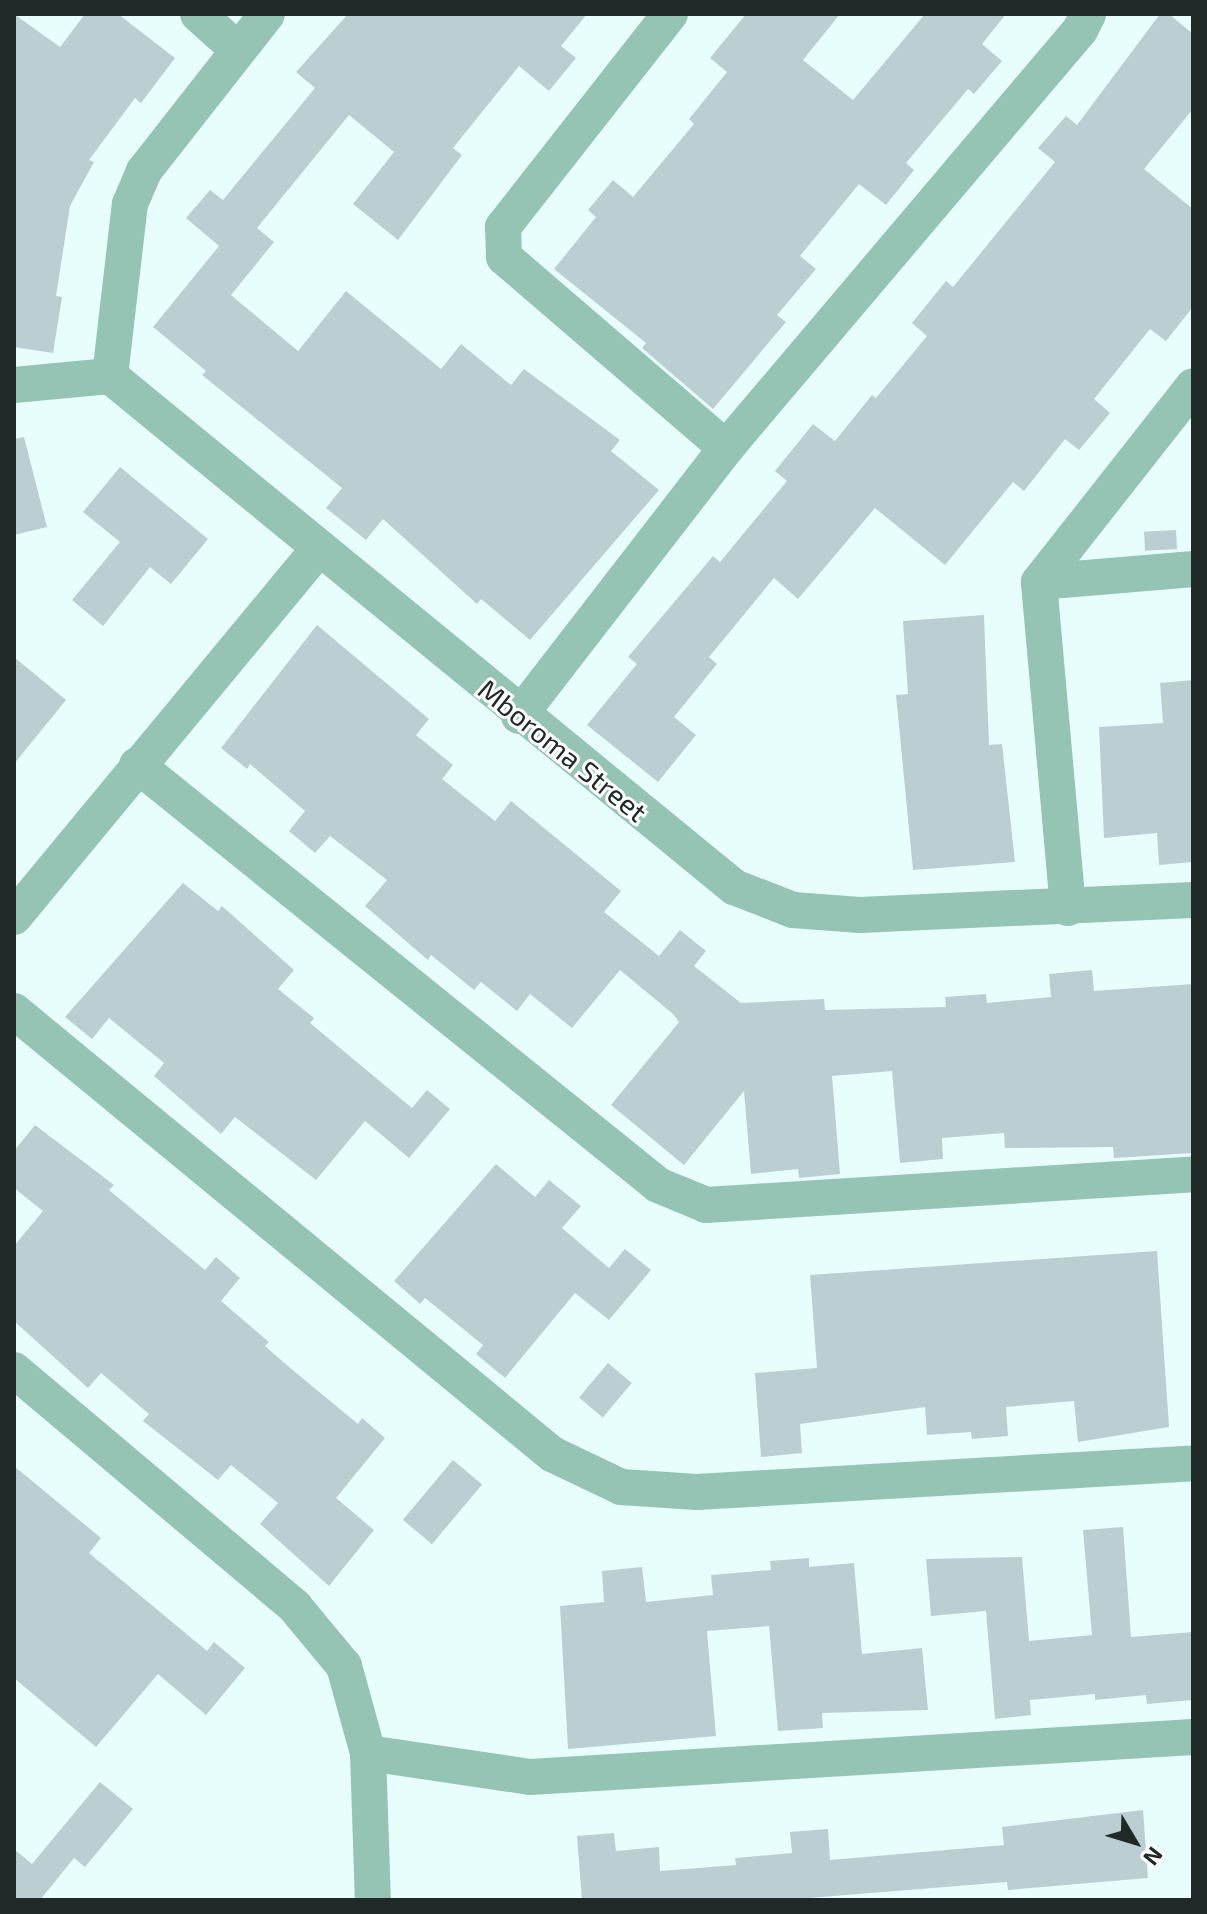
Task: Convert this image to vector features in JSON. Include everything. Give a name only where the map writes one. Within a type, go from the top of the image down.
[{"type":"street","points":[[198,14],[238,50]]},
{"type":"street","points":[[14,385],[110,376],[130,204],[144,171],[267,14]]},
{"type":"street","points":[[670,14],[503,227],[504,257],[726,448]]},
{"type":"street","points":[[519,716],[726,448],[1080,30],[1088,14]]},
{"type":"street","name":"Mboroma Street","points":[[110,376],[519,716],[734,887],[793,910],[860,915],[1193,900]]},
{"type":"street","points":[[1068,908],[1039,582],[1193,386]]},
{"type":"street","points":[[14,917],[318,550]]},
{"type":"street","points":[[1039,582],[1193,569]]},
{"type":"street","points":[[137,765],[658,1185],[706,1205],[1193,1174]]},
{"type":"street","points":[[14,1011],[552,1454],[621,1487],[697,1492],[1193,1463]]},
{"type":"street","points":[[14,1370],[295,1607],[344,1666],[368,1753],[373,1900]]},
{"type":"street","points":[[368,1753],[530,1777],[1193,1737]]},
{"type":"building","points":[[14,14],[60,47],[85,14],[118,14],[175,58],[141,103],[135,98],[89,160],[94,162],[70,206],[56,296],[62,297],[53,353],[14,347]]},
{"type":"building","points":[[348,14],[587,14],[561,46],[576,58],[549,91],[519,66],[453,148],[462,155],[398,240],[353,204],[394,152],[349,115],[257,228],[274,242],[231,295],[298,351],[346,291],[441,369],[461,344],[511,385],[524,369],[620,440],[611,451],[659,490],[530,640],[481,599],[477,604],[383,519],[366,540],[326,508],[342,488],[202,375],[206,371],[153,327],[219,246],[186,218],[210,190],[223,200],[315,88],[296,72]]},
{"type":"building","points":[[746,14],[840,14],[803,60],[853,100],[925,14],[1006,14],[982,44],[1002,61],[974,94],[968,89],[906,163],[914,170],[886,205],[859,184],[800,256],[816,269],[777,315],[786,322],[713,409],[642,348],[646,343],[554,269],[596,217],[588,210],[613,180],[633,197],[694,124],[689,119],[727,72],[710,58]]},
{"type":"building","points":[[1160,14],[1169,14],[1193,34],[1193,109],[1144,169],[1193,209],[1193,307],[1166,341],[1150,329],[1094,399],[1110,413],[1079,450],[1065,439],[1024,491],[1013,482],[945,565],[875,508],[798,599],[774,578],[709,657],[717,664],[674,717],[696,735],[658,782],[587,725],[637,664],[628,657],[713,556],[720,562],[787,481],[775,471],[813,424],[835,441],[872,395],[876,398],[927,336],[912,323],[946,281],[953,287],[1055,162],[1038,148],[1066,116],[1077,125]]},
{"type":"building","points":[[24,437],[47,527],[14,535],[14,439]]},
{"type":"building","points":[[120,467],[208,539],[171,584],[150,567],[103,626],[72,600],[120,542],[83,512]]},
{"type":"building","points":[[1176,530],[1177,549],[1145,551],[1144,532]]},
{"type":"building","points":[[984,615],[989,745],[1002,744],[1015,862],[913,870],[896,695],[908,694],[903,621]]},
{"type":"building","points":[[317,625],[429,719],[416,735],[453,765],[442,779],[495,821],[511,801],[621,891],[604,912],[659,956],[680,930],[706,951],[694,966],[741,1003],[824,999],[825,1010],[946,1007],[945,997],[986,994],[987,1003],[1051,997],[1049,974],[1092,970],[1094,991],[1193,984],[1193,1153],[1114,1158],[1113,1147],[1005,1148],[1004,1133],[942,1138],[943,1159],[900,1163],[892,1071],[832,1076],[840,1174],[799,1178],[798,1169],[751,1174],[744,1091],[684,1165],[611,1105],[679,1022],[673,1014],[620,970],[572,1028],[530,994],[517,1011],[481,982],[474,990],[431,955],[428,960],[365,906],[387,880],[330,836],[315,853],[289,831],[305,811],[250,764],[247,769],[221,748]]},
{"type":"building","points":[[14,657],[66,700],[14,764]]},
{"type":"building","points":[[1193,680],[1193,862],[1159,865],[1157,833],[1104,838],[1099,727],[1163,723],[1160,683]]},
{"type":"building","points":[[183,883],[218,911],[222,906],[294,970],[278,989],[314,1018],[310,1023],[412,1108],[427,1090],[450,1109],[409,1158],[365,1121],[316,1180],[235,1117],[221,1134],[154,1076],[164,1063],[109,1018],[92,1039],[65,1017]]},
{"type":"building","points":[[35,1125],[114,1185],[109,1190],[205,1270],[216,1257],[240,1278],[221,1301],[269,1342],[265,1346],[289,1367],[358,1424],[362,1418],[385,1438],[336,1498],[374,1530],[329,1586],[260,1524],[278,1503],[231,1465],[218,1480],[143,1421],[149,1414],[101,1373],[88,1388],[14,1321],[14,1246],[43,1211],[14,1188],[14,1151]]},
{"type":"building","points":[[496,1164],[535,1197],[549,1180],[581,1206],[562,1228],[609,1268],[625,1249],[651,1270],[609,1320],[575,1293],[505,1378],[476,1354],[483,1345],[425,1298],[420,1304],[394,1281]]},
{"type":"building","points":[[1157,1251],[1169,1427],[1078,1442],[1074,1401],[1006,1407],[1008,1436],[972,1439],[971,1432],[927,1435],[925,1407],[800,1424],[802,1453],[761,1457],[755,1373],[817,1368],[810,1275]]},
{"type":"building","points":[[608,1363],[632,1383],[603,1417],[579,1397]]},
{"type":"building","points":[[453,1460],[482,1484],[432,1544],[403,1520]]},
{"type":"building","points":[[14,1466],[101,1538],[89,1553],[207,1651],[214,1642],[245,1668],[206,1715],[158,1674],[96,1747],[14,1678]]},
{"type":"building","points":[[1123,1527],[1131,1637],[1193,1632],[1193,1700],[1147,1704],[1146,1695],[1095,1700],[1095,1694],[1030,1700],[1031,1715],[995,1719],[986,1611],[931,1616],[926,1559],[1022,1557],[1029,1641],[1092,1635],[1083,1530]]},
{"type":"building","points":[[809,1558],[809,1567],[854,1563],[862,1654],[922,1648],[928,1710],[822,1713],[823,1728],[778,1731],[769,1626],[707,1631],[716,1736],[568,1749],[560,1606],[604,1602],[602,1571],[642,1567],[646,1602],[713,1595],[711,1575],[771,1570],[770,1561]]},
{"type":"building","points":[[100,1782],[133,1809],[85,1867],[74,1858],[40,1900],[14,1900],[14,1849],[32,1864]]},
{"type":"building","points":[[1143,1810],[1148,1878],[1008,1890],[1007,1882],[784,1900],[582,1900],[577,1836],[614,1833],[616,1851],[659,1847],[660,1871],[736,1865],[735,1858],[792,1853],[790,1832],[828,1829],[830,1860],[1004,1845],[1002,1827]]}]
